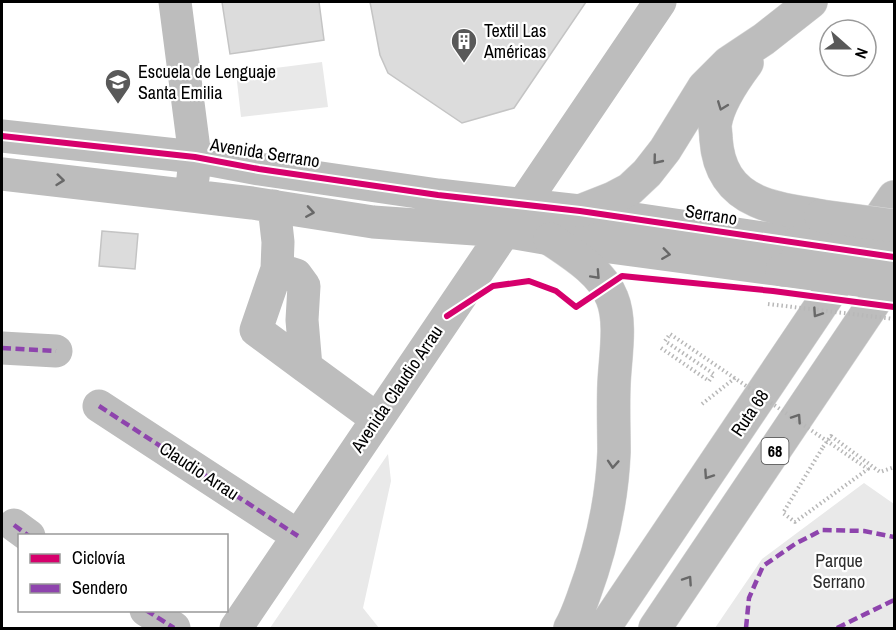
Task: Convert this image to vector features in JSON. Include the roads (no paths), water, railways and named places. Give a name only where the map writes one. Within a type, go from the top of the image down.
[{"type":"main road","points":[[175,2],[195,157],[192,195]]},
{"type":"main road","name":"Avenida Claudio Arrau","points":[[236,628],[660,2]]},
{"type":"main road","points":[[580,211],[630,189],[647,173],[665,150],[704,87],[728,63],[764,39],[811,2]]},
{"type":"main road","points":[[764,39],[735,78],[723,101],[715,124],[721,166],[728,179],[739,190],[757,201],[779,208],[894,226]]},
{"type":"main road","name":"Avenida Serrano","points":[[2,136],[195,157],[260,169],[438,195],[523,204]]},
{"type":"main road","points":[[2,174],[192,195],[373,222],[504,231]]},
{"type":"main road","name":"Ruta 68","points":[[604,628],[894,197]]},
{"type":"main road","name":"Serrano","points":[[523,204],[580,211],[790,257],[894,285]]},
{"type":"main road","points":[[274,206],[278,242],[277,269],[255,330],[377,419]]},
{"type":"main road","name":"Serrano","points":[[504,231],[550,239],[790,257],[894,257]]},
{"type":"main road","points":[[550,239],[577,257],[606,287],[613,299],[617,323],[614,453],[610,496],[595,564],[570,628]]},
{"type":"main road","points":[[277,269],[296,275],[304,286],[302,320],[306,367]]},
{"type":"main road","name":"68","points":[[655,628],[894,273]]},
{"type":"main road","points":[[2,348],[56,351]]},
{"type":"main road","name":"Claudio Arrau","points":[[99,406],[298,536]]},
{"type":"main road","points":[[149,612],[174,628]]},
{"type":"place","name":"Textil Las Américas","points":[[464,64]]},
{"type":"place","name":"Escuela de Lenguaje Santa Emilia","points":[[118,105]]},
{"type":"park label","name":"Parque Serrano","points":[[839,571]]}]
